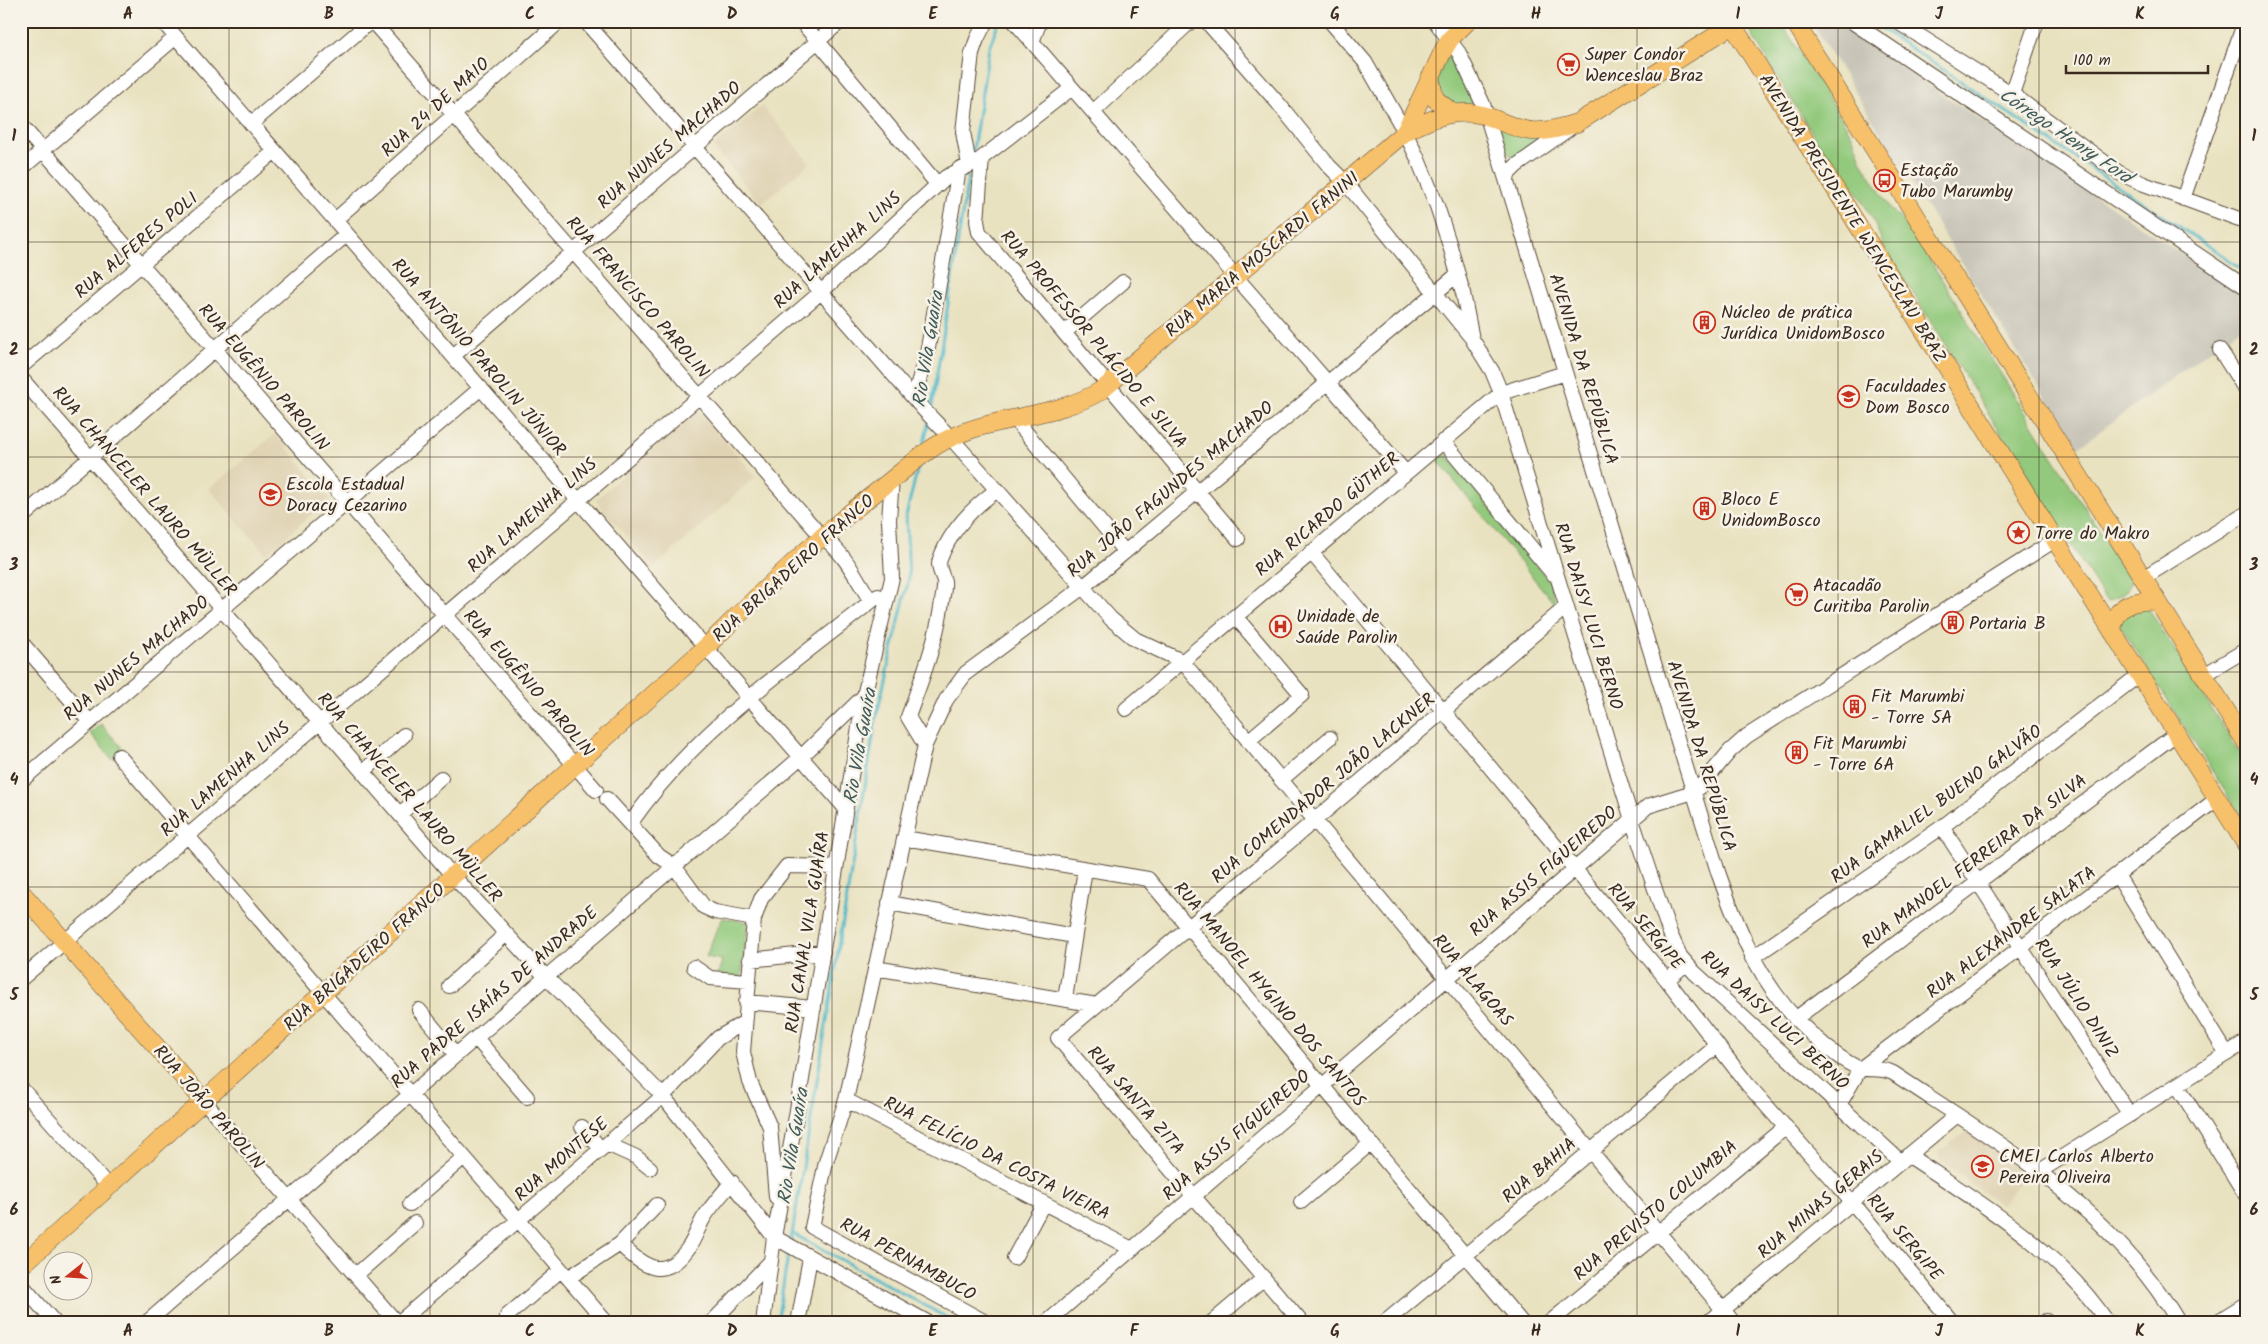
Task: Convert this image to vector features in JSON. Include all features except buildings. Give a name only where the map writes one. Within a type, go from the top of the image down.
[{"type":"main road","points":[[1405,132],[1450,40],[1468,21]]},
{"type":"main road","points":[[1794,21],[2247,744]]},
{"type":"main road","name":"RUA MARIA MOSCARDI FANINI","points":[[951,438],[975,428],[1072,404],[1094,395],[1405,132],[1433,118],[1465,112],[1487,116],[1514,127],[1532,131],[1551,130],[1577,123],[1734,22]]},
{"type":"main road","name":"AVENIDA PRESIDENTE WENCESLAU BRAZ","points":[[1734,22],[2247,846]]},
{"type":"main road","points":[[1430,78],[1435,99],[1453,113]]},
{"type":"main road","name":"RUA BRIGADEIRO FRANCO","points":[[21,1266],[706,647],[752,613],[826,540],[859,515],[886,484],[908,464],[951,438]]},
{"type":"main road","points":[[2097,607],[2106,607],[2124,599],[2138,586],[2143,578]]},
{"type":"main road","points":[[2112,631],[2113,620],[2117,613],[2127,606],[2137,601],[2158,601]]},
{"type":"main road","name":"RUA JOÃO PAROLIN","points":[[21,892],[204,1101]]},
{"type":"street","name":"RUA ANTÔNIO PAROLIN JÚNIOR","points":[[162,21],[846,809]]},
{"type":"street","points":[[251,124],[372,21]]},
{"type":"street","name":"RUA FRANCISCO PAROLIN","points":[[372,21],[844,559],[871,601]]},
{"type":"street","name":"RUA 24 DE MAIO","points":[[335,220],[560,21]]},
{"type":"street","points":[[585,21],[928,414],[1110,619],[1128,635],[1182,661]]},
{"type":"street","points":[[802,21],[938,185]]},
{"type":"street","name":"RUA NUNES MACHADO","points":[[453,356],[841,21]]},
{"type":"street","points":[[914,398],[928,348],[964,167],[963,132],[972,53],[986,21]]},
{"type":"street","points":[[1014,21],[1406,473]]},
{"type":"street","points":[[1032,42],[1040,21]]},
{"type":"street","points":[[1093,112],[1191,21]]},
{"type":"street","points":[[1206,21],[1329,166],[1346,183],[1472,339]]},
{"type":"street","name":"RUA DAISY LUCI BERNO","points":[[1330,21],[1364,62],[1405,132],[1437,206],[1458,274],[1472,339],[1487,362],[1500,393],[1632,820],[1669,931],[1686,964],[1838,1104],[1905,1158],[2010,1224],[2050,1255],[2075,1280],[2108,1323]]},
{"type":"street","name":"AVENIDA DA REPÚBLICA","points":[[1436,21],[1450,40],[1473,80],[1487,116],[1684,764],[1729,905],[1752,958],[1772,992],[1794,1019],[1822,1043],[1860,1069]]},
{"type":"street","points":[[1851,21],[2247,288]]},
{"type":"street","points":[[1896,21],[2012,94],[2119,172],[2183,199],[2247,222]]},
{"type":"street","points":[[2012,94],[2037,21]]},
{"type":"street","points":[[2183,199],[2244,21]]},
{"type":"street","points":[[21,169],[176,37]]},
{"type":"street","name":"RUA LAMENHA LINS","points":[[21,979],[821,292],[938,185],[964,167],[982,158],[1072,88]]},
{"type":"street","points":[[1507,181],[1508,174],[1516,166],[1577,123]]},
{"type":"street","name":"RUA EUGÊNIO PAROLIN","points":[[21,125],[596,790]]},
{"type":"street","name":"RUA ALFERES POLI","points":[[21,367],[275,151]]},
{"type":"street","points":[[1498,153],[1516,166]]},
{"type":"street","name":"RUA PROFESSOR PLÁCIDO E SILVA","points":[[982,158],[976,221],[978,232],[1065,332],[1238,539]]},
{"type":"street","points":[[21,518],[347,234]]},
{"type":"street","name":"RUA JOÃO FAGUNDES MACHADO","points":[[925,745],[946,700],[966,673],[1083,587],[1458,274]]},
{"type":"street","points":[[1065,332],[1123,282]]},
{"type":"street","points":[[2220,350],[2247,392]]},
{"type":"street","name":"RUA RICARDO GÜTHER","points":[[1126,709],[1500,393],[1565,373]]},
{"type":"street","name":"RUA CHANCELER LAURO MÜLLER","points":[[21,378],[453,876],[546,977],[663,1096],[784,1243]]},
{"type":"street","name":"RUA NUNES MACHADO","points":[[21,780],[481,388]]},
{"type":"street","points":[[1014,418],[1125,552]]},
{"type":"street","points":[[1443,441],[1558,581]]},
{"type":"street","name":"RUA CANAL VILA GUAÍRA","points":[[762,1323],[770,1261],[784,1243],[778,1213],[814,1008],[864,696],[890,586],[892,572],[886,484]]},
{"type":"street","points":[[846,1100],[925,745],[908,716],[929,660],[940,612],[944,584],[939,567],[940,560],[958,525],[974,507],[997,490]]},
{"type":"street","points":[[2143,578],[2247,513]]},
{"type":"street","name":"RUA ASSIS FIGUEIREDO","points":[[1046,1323],[1652,804],[1693,792],[1699,788],[1730,751],[1752,733],[2055,540]]},
{"type":"street","name":"RUA SERGIPE","points":[[1311,552],[1667,980],[1717,1046],[1852,1202],[1953,1323]]},
{"type":"street","points":[[630,824],[653,790],[677,764],[750,698],[890,586]]},
{"type":"street","name":"RUA COMENDADOR JOÃO LACKNER","points":[[1058,1038],[1566,607]]},
{"type":"street","points":[[1236,616],[1302,695],[1248,741]]},
{"type":"street","points":[[21,642],[90,722]]},
{"type":"street","points":[[2204,676],[2247,649]]},
{"type":"street","name":"RUA ALAGOAS","points":[[1182,661],[1734,1323]]},
{"type":"street","name":"RUA GAMALIEL BUENO GALVÃO","points":[[1752,958],[1942,827],[2139,675]]},
{"type":"street","name":"RUA PADRE ISAÍAS DE ANDRADE","points":[[146,1323],[800,757],[864,696]]},
{"type":"street","name":"RUA MANOEL FERREIRA DA SILVA","points":[[1794,1019],[2176,734]]},
{"type":"street","points":[[363,772],[404,735]]},
{"type":"street","points":[[1281,780],[1330,738]]},
{"type":"street","points":[[120,756],[607,1323]]},
{"type":"street","points":[[1684,764],[1697,770],[1716,769]]},
{"type":"street","points":[[400,814],[441,778]]},
{"type":"street","points":[[607,799],[659,856],[674,866],[700,903],[708,910],[754,919]]},
{"type":"street","name":"RUA ALEXANDRE SALATA","points":[[1838,1104],[1860,1069],[2217,799]]},
{"type":"street","name":"RUA JÚLIO DINIZ","points":[[1942,827],[2130,1115]]},
{"type":"street","name":"RUA MANOEL HYGINO DOS SANTOS","points":[[904,838],[1148,879],[1522,1323]]},
{"type":"street","points":[[778,1213],[770,1126],[746,1069],[743,1052],[754,919],[760,899],[787,866],[836,867]]},
{"type":"street","points":[[1065,999],[1085,868]]},
{"type":"street","points":[[2117,875],[2227,1054]]},
{"type":"street","points":[[890,903],[1074,936]]},
{"type":"street","points":[[449,986],[506,934]]},
{"type":"street","points":[[750,960],[823,952]]},
{"type":"street","points":[[1667,980],[1686,964]]},
{"type":"street","points":[[694,967],[710,978],[748,981]]},
{"type":"street","points":[[875,968],[1097,1005]]},
{"type":"street","points":[[746,1002],[814,1008]]},
{"type":"street","points":[[419,1010],[456,1054]]},
{"type":"street","name":"RUA MONTESE","points":[[398,1323],[663,1096],[718,1038],[744,1022]]},
{"type":"street","points":[[476,1038],[527,1097]]},
{"type":"street","name":"RUA SANTA ZITA","points":[[1058,1038],[1302,1323]]},
{"type":"street","points":[[2040,1171],[2247,1041]]},
{"type":"street","name":"RUA BAHIA","points":[[1384,1323],[1717,1046]]},
{"type":"street","points":[[1860,1069],[1886,1069],[2040,1171],[2082,1205],[2117,1238],[2151,1278],[2179,1323]]},
{"type":"street","points":[[2177,1085],[2247,1197]]},
{"type":"street","points":[[21,1088],[109,1187]]},
{"type":"street","name":"RUA FELÍCIO DA COSTA VIEIRA","points":[[846,1100],[1132,1249]]},
{"type":"street","name":"RUA PERNAMBUCO","points":[[846,1100],[826,1162],[812,1227],[987,1323]]},
{"type":"street","name":"RUA JOÃO PAROLIN","points":[[204,1101],[398,1323]]},
{"type":"street","name":"RUA MINAS GERAIS","points":[[1707,1323],[1957,1115]]},
{"type":"street","points":[[582,1127],[604,1147],[636,1157],[650,1168]]},
{"type":"street","name":"RUA PREVISTO COLUMBIA","points":[[1549,1323],[1786,1127]]},
{"type":"street","points":[[1301,1202],[1371,1143]]},
{"type":"street","points":[[410,1204],[464,1157]]},
{"type":"street","points":[[620,1244],[634,1259],[649,1268],[664,1268],[672,1264],[689,1247],[703,1220],[732,1182]]},
{"type":"street","points":[[1014,1258],[1043,1204]]},
{"type":"street","points":[[507,1316],[565,1274],[620,1244],[656,1205]]},
{"type":"street","points":[[356,1275],[415,1223]]},
{"type":"street","points":[[784,1243],[929,1323]]},
{"type":"street","points":[[798,1323],[810,1258]]},
{"type":"street","points":[[711,1323],[770,1261]]},
{"type":"street","points":[[1211,1323],[1264,1278]]},
{"type":"street","points":[[21,1284],[55,1323]]},
{"type":"street","points":[[2215,1323],[2247,1303]]},
{"type":"shaded area","points":[[1811,21],[1832,21],[2247,297],[2247,323],[2077,448]]},
{"type":"shaded area","points":[[762,106],[810,163],[761,204],[713,147]]},
{"type":"shaded area","points":[[697,410],[756,476],[654,568],[595,500]]},
{"type":"shaded area","name":"Escola Estadual Doracy Cezarino","points":[[275,434],[330,499],[266,554],[209,489]]},
{"type":"shaded area","name":"CMEI Carlos Alberto Pereira Oliveira","points":[[1970,1130],[2027,1172],[2001,1206],[1938,1159],[1939,1151]]},
{"type":"green space","points":[[1758,21],[1780,21],[1852,135],[1862,162],[1890,208],[1911,230],[2131,582],[2122,593],[2108,601],[2105,599],[1884,247],[1873,219],[1847,176],[1825,154],[1752,35],[1751,24]]},
{"type":"green space","points":[[1449,54],[1479,110],[1455,107],[1444,101],[1436,79]]},
{"type":"green space","points":[[1497,127],[1550,139],[1526,149],[1514,158],[1504,150]]},
{"type":"green space","points":[[1446,454],[1550,582],[1557,607],[1438,461]]},
{"type":"green space","points":[[2147,606],[2247,765],[2247,826],[2120,625],[2122,616]]},
{"type":"green space","points":[[101,724],[123,749],[112,759],[90,733]]},
{"type":"green space","points":[[723,918],[748,922],[741,977],[718,975],[722,960],[706,957]]},
{"type":"waterway","name":"Rio Vila Guaíra","points":[[973,150],[989,48],[999,21]]},
{"type":"waterway","name":"Córrego Henry Ford","points":[[1870,21],[2247,272]]},
{"type":"waterway","name":"Rio Vila Guaíra","points":[[931,412],[968,177]]},
{"type":"waterway","name":"Rio Vila Guaíra","points":[[923,446],[929,421]]},
{"type":"waterway","name":"Rio Vila Guaíra","points":[[791,1241],[876,718],[909,578],[906,516],[918,467]]},
{"type":"waterway","points":[[792,1233],[957,1323]]},
{"type":"waterway","name":"Rio Vila Guaíra","points":[[777,1323],[789,1249]]},
{"type":"place","name":"Super Condor Wenceslau Braz","points":[[1569,64]]},
{"type":"place","name":"Estação Tubo Marumby","points":[[1884,180]]},
{"type":"place","name":"Núcleo de prática Jurídica UnidomBosco","points":[[1705,322]]},
{"type":"place","name":"Faculdades Dom Bosco","points":[[1849,396]]},
{"type":"place","name":"Escola Estadual Doracy Cezarino","points":[[270,494]]},
{"type":"place","name":"Bloco E UnidomBosco","points":[[1705,509]]},
{"type":"place","name":"Torre do Makro","points":[[2019,533]]},
{"type":"place","name":"Atacadão Curitiba Parolin","points":[[1797,595]]},
{"type":"place","name":"Portaria B","points":[[1953,623]]},
{"type":"place","name":"Unidade de Saúde Parolin","points":[[1280,626]]},
{"type":"place","name":"Fit Marumbi - Torre 5A","points":[[1855,706]]},
{"type":"place","name":"Fit Marumbi - Torre 6A","points":[[1797,753]]},
{"type":"place","name":"CMEI Carlos Alberto Pereira Oliveira","points":[[1983,1166]]}]
